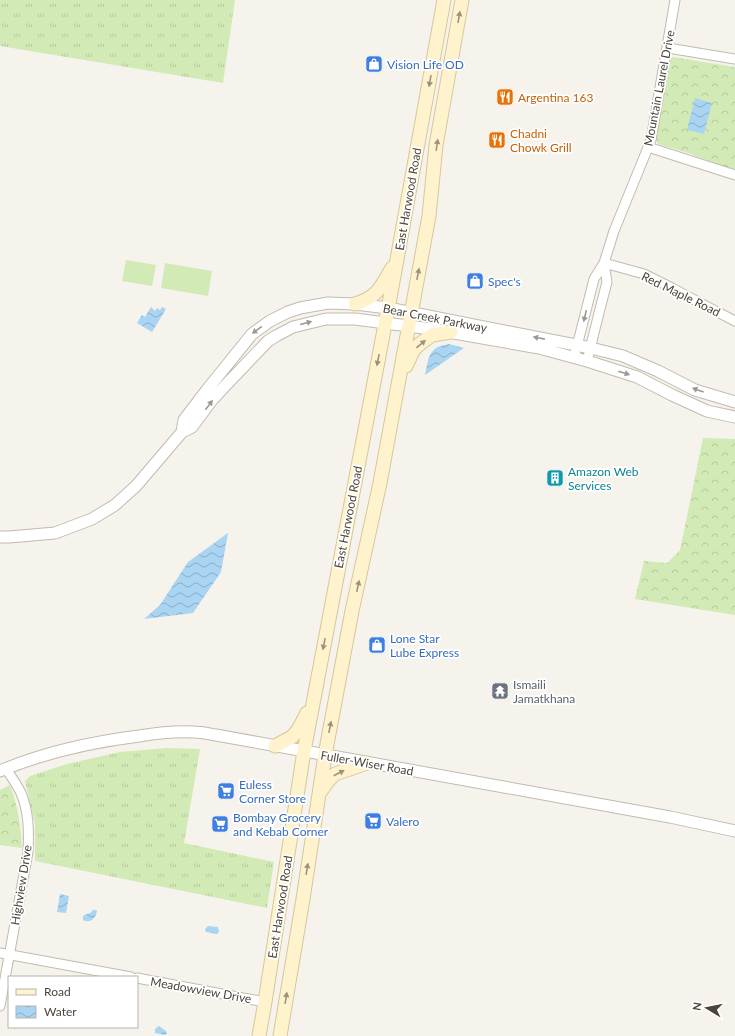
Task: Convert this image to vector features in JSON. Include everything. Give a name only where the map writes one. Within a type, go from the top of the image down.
[{"type":"main road","name":"East Harwood Road","points":[[259,1036],[304,751],[397,260],[444,0]]},
{"type":"main road","name":"East Harwood Road","points":[[280,1036],[325,755],[352,611],[380,483],[429,216],[436,145],[462,0]]},
{"type":"main road","points":[[436,42],[454,45]]},
{"type":"main road","points":[[356,304],[366,301],[376,293],[382,286],[397,260]]},
{"type":"main road","points":[[394,404],[406,366],[414,349],[432,335],[451,332]]},
{"type":"main road","points":[[332,606],[352,611]]},
{"type":"main road","points":[[275,746],[292,737],[298,730],[313,703]]},
{"type":"main road","points":[[319,795],[328,781],[335,774],[367,763]]},
{"type":"street","name":"Mountain Laurel Drive","points":[[574,358],[594,279],[604,264],[620,216],[651,140],[668,48],[675,0]]},
{"type":"street","points":[[668,48],[735,59]]},
{"type":"street","points":[[648,147],[735,175]]},
{"type":"street","name":"Mountain Laurel Drive","points":[[587,361],[607,282],[604,264]]},
{"type":"street","name":"Red Maple Road","points":[[604,264],[644,274],[735,321]]},
{"type":"street","name":"Bear Creek Parkway","points":[[182,432],[184,420],[252,334],[270,321],[288,312],[300,308],[328,303],[356,304],[388,308],[591,348],[623,356],[658,371],[695,390],[735,402]]},
{"type":"street","name":"Bear Creek Parkway","points":[[0,536],[9,537],[55,533],[92,519],[115,505],[136,486],[182,432],[192,427],[212,400],[268,341],[292,327],[326,319],[355,319],[385,322],[539,348],[637,377],[707,411],[735,417]]},
{"type":"street","name":"Fuller-Wiser Road","points":[[3,770],[53,752],[79,745],[116,738],[159,733],[194,732],[670,817],[735,831]]},
{"type":"street","name":"Highview Drive","points":[[0,1006],[28,852],[29,829],[21,793],[3,770]]},
{"type":"street","points":[[0,953],[126,976]]},
{"type":"street","name":"Meadowview Drive","points":[[138,978],[265,1002]]},
{"type":"green space","points":[[0,0],[235,0],[223,83],[0,46]]},
{"type":"green space","points":[[669,57],[735,67],[735,171],[688,153],[658,144],[655,137]]},
{"type":"green space","points":[[126,260],[156,265],[152,286],[122,281]]},
{"type":"green space","points":[[165,263],[212,271],[208,296],[161,288]]},
{"type":"green space","points":[[703,438],[735,439],[735,615],[635,599],[644,561],[667,563],[680,550]]},
{"type":"green space","points":[[166,748],[200,749],[184,843],[274,862],[267,908],[35,861],[35,824],[25,781],[30,776],[67,764],[120,752]]},
{"type":"green space","points":[[10,785],[19,816],[22,848],[0,845],[0,790]]},
{"type":"water","points":[[695,98],[712,103],[704,134],[687,130]]},
{"type":"water","points":[[151,307],[155,311],[157,308],[160,310],[162,307],[166,309],[152,332],[137,323],[142,315],[145,317]]},
{"type":"water","points":[[449,344],[464,348],[425,375],[429,358],[433,350],[442,345]]},
{"type":"water","points":[[228,533],[221,572],[193,613],[144,619],[160,605],[188,562]]},
{"type":"water","points":[[60,894],[69,896],[66,913],[57,912]]},
{"type":"water","points":[[93,910],[97,911],[94,918],[90,921],[83,920],[84,915]]},
{"type":"water","points":[[208,926],[218,927],[219,932],[217,934],[206,932],[205,929]]},
{"type":"water","points":[[159,1026],[166,1031],[167,1033],[165,1035],[155,1033],[155,1029]]},
{"type":"place","name":"Vision Life OD","points":[[374,64]]},
{"type":"place","name":"Argentina 163","points":[[505,97]]},
{"type":"place","name":"Chadni Chowk Grill","points":[[497,140]]},
{"type":"place","name":"Spec's","points":[[475,281]]},
{"type":"place","name":"Amazon Web Services","points":[[555,478]]},
{"type":"place","name":"Lone Star Lube Express","points":[[377,645]]},
{"type":"place","name":"Ismaili Jamatkhana","points":[[500,691]]},
{"type":"place","name":"Euless Corner Store","points":[[226,791]]},
{"type":"place","name":"Valero","points":[[373,821]]},
{"type":"place","name":"Bombay Grocery and Kebab Corner","points":[[220,824]]}]
